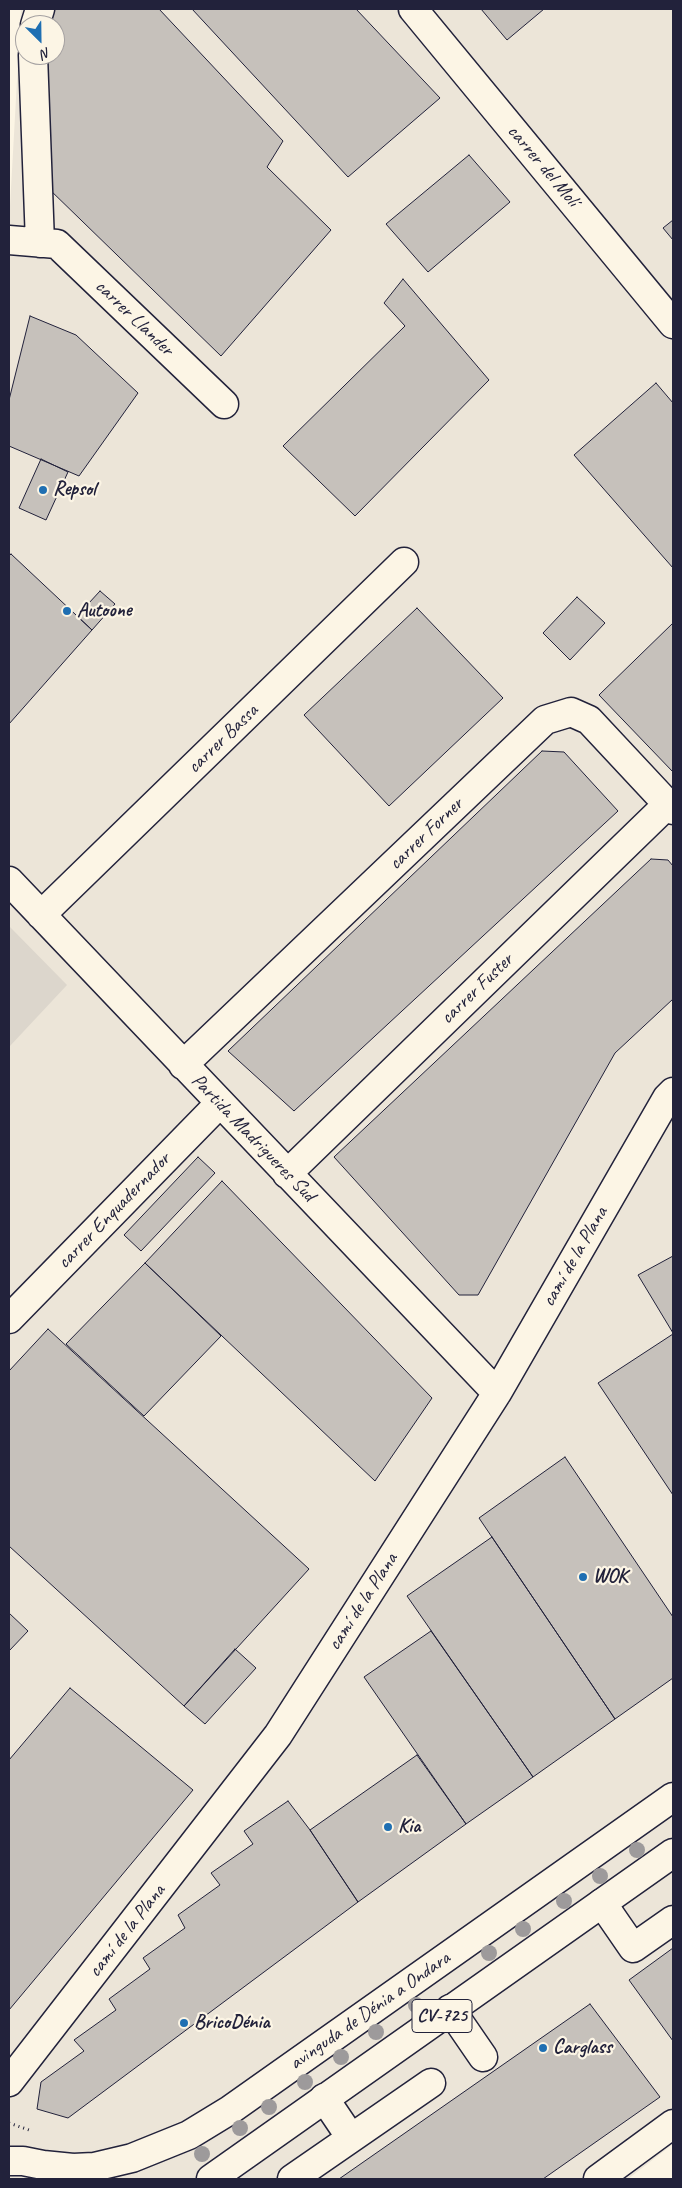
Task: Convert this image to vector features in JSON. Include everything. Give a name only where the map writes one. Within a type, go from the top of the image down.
[{"type":"street","name":"carrer del Molí","points":[[413,9],[673,324]]},
{"type":"street","points":[[34,65],[40,243]]},
{"type":"street","name":"carrer Llander","points":[[9,240],[56,244],[224,404]]},
{"type":"street","name":"carrer Bassa","points":[[41,915],[404,562]]},
{"type":"street","name":"carrer Forner","points":[[183,1064],[545,720],[572,712],[589,720],[671,807]]},
{"type":"street","name":"carrer Fuster","points":[[287,1174],[671,807]]},
{"type":"street","name":"Partida Madrigueres Sud","points":[[9,881],[497,1394]]},
{"type":"street","name":"camí de la Plana","points":[[9,2082],[278,1735],[497,1394],[667,1098],[673,1092]]},
{"type":"street","name":"carrer Enquadernador","points":[[9,1319],[220,1103]]},
{"type":"street","name":"avinguda de Dénia a Ondara","points":[[21,2160],[73,2168],[94,2167],[132,2158],[189,2135],[230,2110],[673,1797]]},
{"type":"street","name":"CV-725","points":[[219,2177],[324,2098],[673,1853]]},
{"type":"street","points":[[602,1903],[633,1948],[673,1920]]},
{"type":"street","points":[[450,2009],[483,2057]]},
{"type":"street","points":[[292,2179],[431,2083]]},
{"type":"street","points":[[324,2098],[351,2138]]},
{"type":"street","points":[[598,2179],[673,2124]]},
{"type":"street","name":"CV-725","points":[[21,2160],[68,2179]]},
{"type":"path","points":[[9,2123],[32,2131]]},
{"type":"shaded area","points":[[21,9],[673,9],[673,2144],[628,2179],[9,2179],[9,224],[18,65],[65,65],[65,15],[21,15]]},
{"type":"shaded area","points":[[9,926],[67,985],[9,1047]]},
{"type":"building","points":[[52,9],[159,9],[283,141],[267,167],[331,230],[221,356],[47,187],[47,65],[65,65],[65,15],[51,15]]},
{"type":"building","points":[[192,9],[356,9],[440,98],[348,177]]},
{"type":"building","points":[[481,9],[544,9],[507,40]]},
{"type":"building","points":[[469,155],[510,202],[428,272],[386,224]]},
{"type":"building","points":[[673,220],[673,240],[663,228]]},
{"type":"building","points":[[403,279],[489,380],[355,516],[283,446],[405,326],[384,303]]},
{"type":"building","points":[[30,316],[76,335],[138,393],[79,476],[9,446],[9,400]]},
{"type":"building","points":[[656,383],[673,403],[673,568],[574,455]]},
{"type":"building","name":"Repsol","points":[[41,459],[68,472],[46,520],[19,508]]},
{"type":"building","points":[[11,554],[92,630],[9,724],[9,556]]},
{"type":"building","points":[[100,591],[115,604],[92,630],[77,616]]},
{"type":"building","points":[[577,597],[605,623],[570,660],[543,633]]},
{"type":"building","points":[[417,608],[503,698],[389,806],[304,715]]},
{"type":"building","points":[[673,623],[673,772],[599,695]]},
{"type":"building","points":[[542,751],[564,752],[618,811],[294,1111],[228,1051]]},
{"type":"building","points":[[651,859],[668,860],[673,866],[673,999],[615,1053],[478,1295],[459,1295],[334,1157]]},
{"type":"building","points":[[198,1157],[215,1173],[141,1251],[124,1235]]},
{"type":"building","points":[[222,1181],[432,1398],[375,1481],[145,1263]]},
{"type":"building","points":[[673,1256],[673,1333],[638,1275]]},
{"type":"building","points":[[145,1263],[221,1336],[144,1416],[66,1344]]},
{"type":"building","points":[[48,1329],[309,1569],[184,1706],[9,1546],[9,1371]]},
{"type":"building","points":[[673,1334],[673,1495],[598,1383]]},
{"type":"building","name":"WOK","points":[[565,1457],[673,1617],[673,1678],[615,1719],[479,1518]]},
{"type":"building","points":[[492,1537],[615,1719],[533,1777],[407,1596]]},
{"type":"building","points":[[9,1613],[28,1631],[9,1651]]},
{"type":"building","points":[[431,1631],[533,1777],[466,1824],[364,1677]]},
{"type":"building","points":[[235,1649],[256,1668],[205,1724],[184,1706]]},
{"type":"building","points":[[70,1688],[193,1790],[9,2010],[9,1760]]},
{"type":"building","name":"Kia","points":[[417,1755],[466,1824],[358,1902],[310,1830]]},
{"type":"building","points":[[288,1801],[310,1830],[358,1902],[68,2118],[37,2109],[41,2082],[84,2051],[74,2040],[116,2010],[109,1999],[150,1969],[143,1958],[185,1928],[178,1915],[220,1885],[211,1873],[253,1844],[244,1831]]},
{"type":"building","points":[[673,1948],[673,2041],[629,1980]]},
{"type":"building","points":[[590,2004],[660,2097],[543,2179],[339,2179]]},
{"type":"place","name":"Repsol","points":[[43,490]]},
{"type":"place","name":"Autoone","points":[[67,611]]},
{"type":"place","name":"WOK","points":[[583,1577]]},
{"type":"place","name":"Kia","points":[[388,1827]]},
{"type":"place","name":"BricoDénia","points":[[184,2023]]},
{"type":"place","name":"Carglass","points":[[543,2048]]}]
